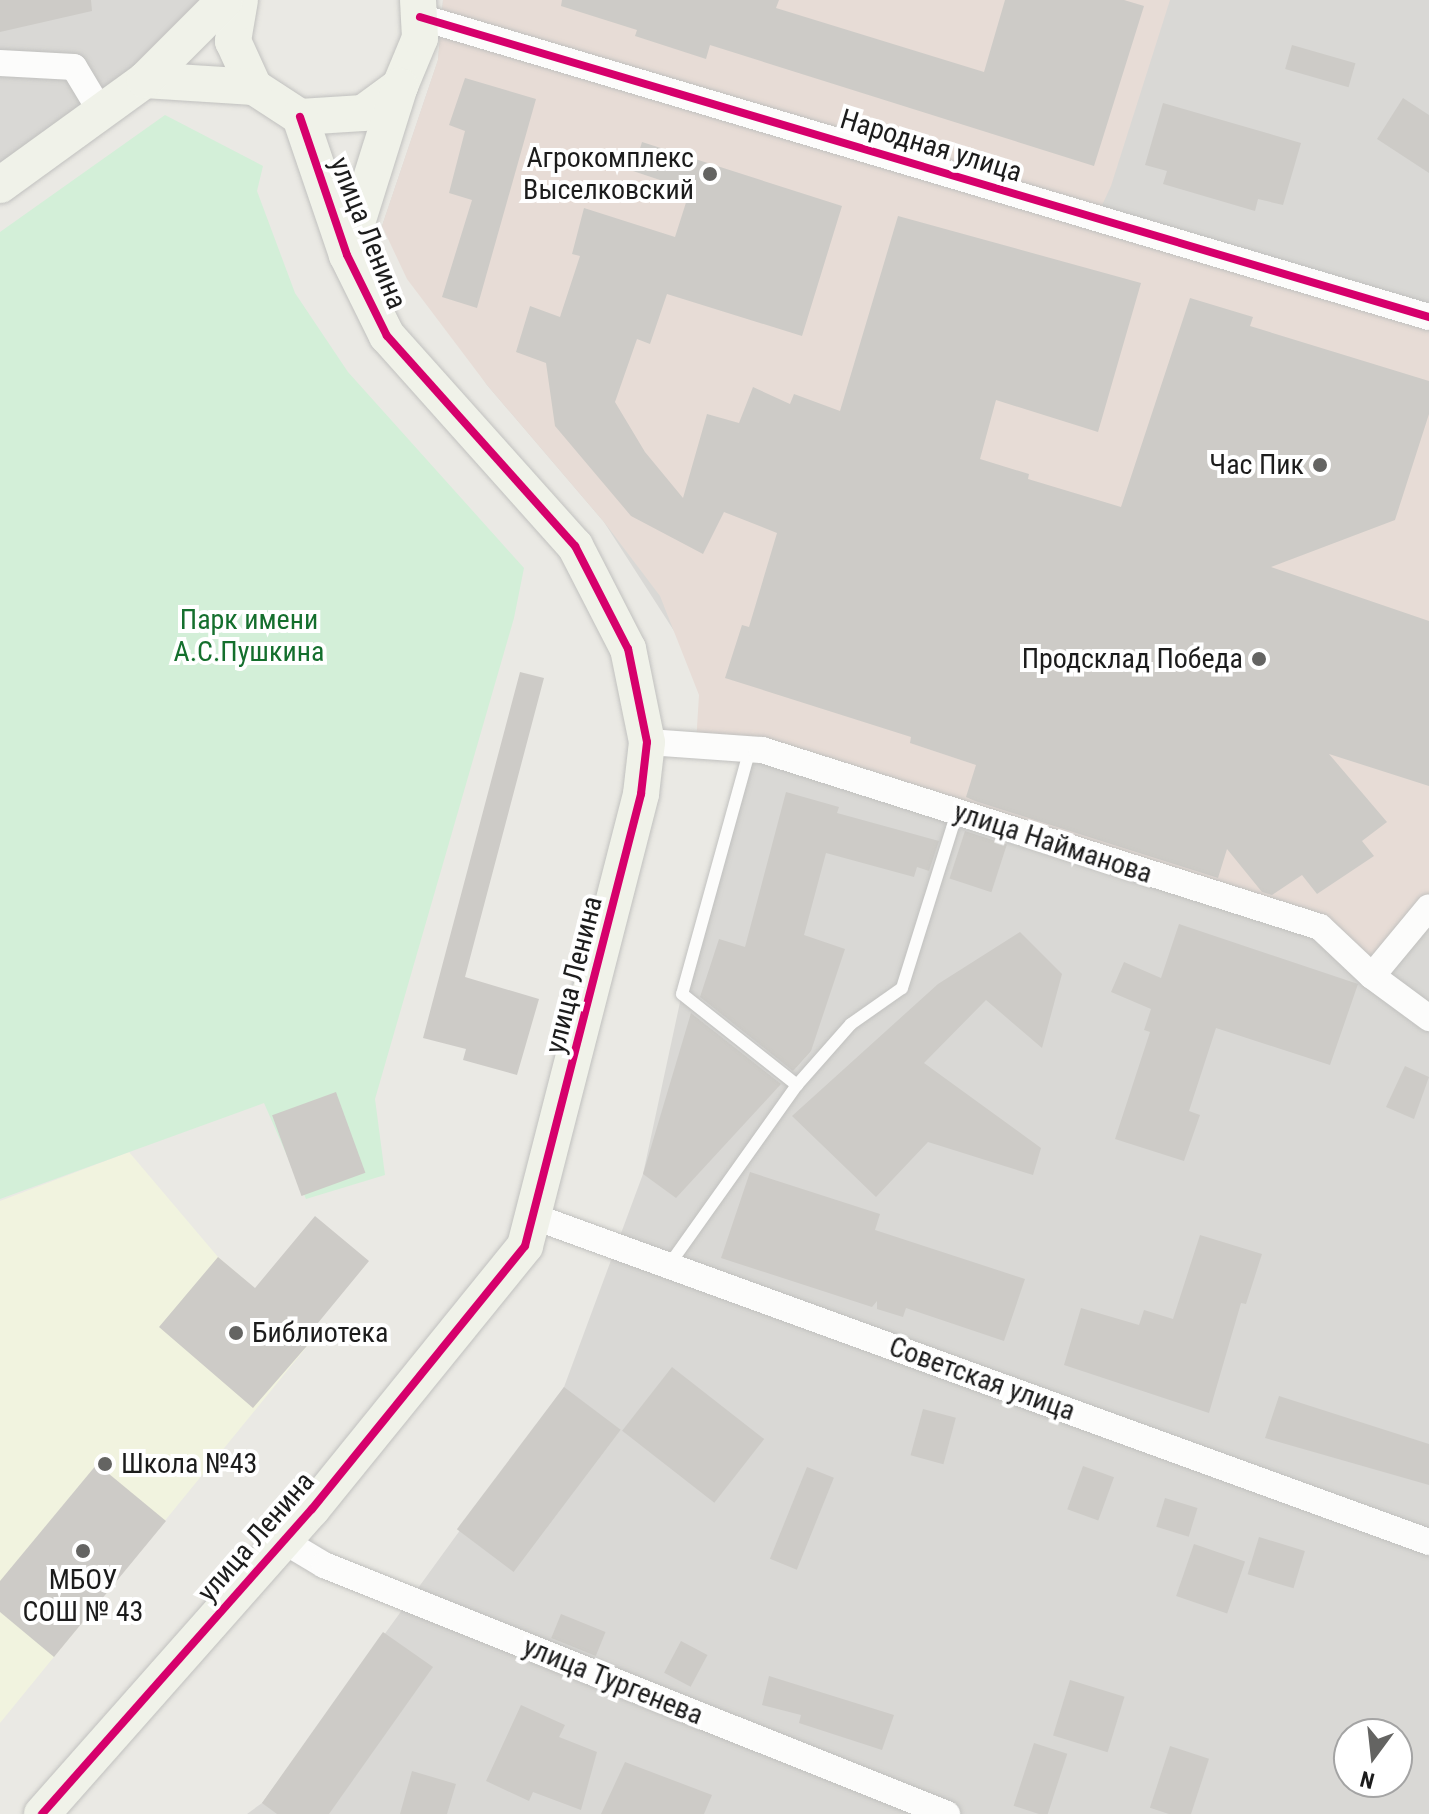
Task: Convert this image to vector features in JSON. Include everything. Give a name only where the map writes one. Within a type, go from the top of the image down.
[{"type":"street","points":[[0,185],[145,80],[225,0]]},
{"type":"street","points":[[240,0],[233,41],[254,87]]},
{"type":"street","name":"улица Ленина","points":[[347,255],[400,86],[420,38],[419,8]]},
{"type":"street","name":"Народная улица","points":[[419,8],[1429,317]]},
{"type":"street","points":[[0,63],[74,67],[101,112]]},
{"type":"street","points":[[145,80],[254,87],[300,117]]},
{"type":"street","name":"улица Ленина","points":[[42,1814],[284,1541],[489,1294],[525,1246],[617,898],[641,794],[647,742],[628,649],[575,546],[387,336],[347,255],[300,117],[363,113],[400,86]]},
{"type":"street","name":"улица Найманова","points":[[647,742],[750,749],[1320,927],[1372,976],[1429,1018]]},
{"type":"street","points":[[1372,976],[1429,907]]},
{"type":"street","name":"Советская улица","points":[[535,1217],[1429,1542]]},
{"type":"street","name":"улица Тургенева","points":[[284,1541],[324,1565],[947,1814]]},
{"type":"lane","points":[[750,749],[682,994],[797,1085]]},
{"type":"lane","points":[[669,1265],[797,1085],[851,1024],[902,988],[957,813]]},
{"type":"shaded area","points":[[0,0],[224,0],[0,185]]},
{"type":"shaded area","points":[[443,0],[1429,0],[1429,1814],[247,1814],[262,1803],[564,1387],[643,1174],[682,993],[750,749],[604,522],[487,385],[382,226],[438,60]]},
{"type":"shaded area","points":[[443,0],[1170,0],[1111,186],[1096,218],[1429,317],[1429,907],[1372,976],[1320,927],[696,743],[699,695],[660,596],[604,522],[487,385],[407,279],[382,226],[438,60]]},
{"type":"shaded area","name":"Школа №43","points":[[129,1152],[218,1257],[313,1339],[0,1723],[0,1201]]},
{"type":"green space","name":"Парк имени А.С.Пушкина","points":[[165,115],[263,166],[257,191],[295,293],[348,372],[524,568],[514,618],[375,1099],[385,1175],[306,1199],[264,1103],[0,1199],[0,232]]},
{"type":"building","points":[[0,0],[91,0],[92,11],[0,32]]},
{"type":"building","points":[[562,0],[779,0],[776,8],[984,72],[1005,0],[1124,0],[1144,6],[1094,166],[710,45],[706,59],[635,36],[637,30],[561,6]]},
{"type":"building","points":[[1292,45],[1355,63],[1349,87],[1285,69]]},
{"type":"building","points":[[465,78],[536,99],[477,308],[442,297],[472,200],[449,193],[465,131],[449,125]]},
{"type":"building","points":[[1403,98],[1429,115],[1429,173],[1377,139]]},
{"type":"building","points":[[1163,103],[1301,143],[1283,205],[1258,199],[1255,211],[1163,184],[1167,171],[1145,165]]},
{"type":"building","points":[[642,142],[842,206],[802,336],[667,294],[650,344],[637,339],[615,402],[645,452],[683,498],[707,414],[739,423],[753,387],[790,404],[794,394],[840,411],[898,216],[1141,283],[1098,432],[996,400],[980,459],[1029,474],[1028,479],[1121,507],[1190,298],[1253,317],[1250,326],[1429,381],[1429,414],[1395,520],[1271,567],[1429,621],[1429,786],[1329,754],[1387,822],[1362,841],[1374,856],[1317,894],[1302,875],[1272,895],[1262,892],[1227,849],[1218,878],[975,801],[966,797],[976,765],[910,743],[911,737],[725,678],[742,625],[749,627],[777,533],[724,512],[703,554],[631,516],[555,426],[546,363],[516,352],[530,306],[560,317],[580,256],[572,254],[584,208],[675,237],[690,190],[633,171]]},
{"type":"building","points":[[520,672],[544,678],[465,977],[539,999],[517,1075],[463,1060],[466,1049],[423,1038]]},
{"type":"building","points":[[786,792],[839,807],[837,813],[939,841],[929,871],[917,867],[914,877],[826,853],[804,935],[845,949],[811,1051],[793,1071],[700,997],[719,939],[745,947]]},
{"type":"building","points":[[965,831],[1007,845],[991,892],[950,879]]},
{"type":"building","points":[[1179,924],[1358,984],[1330,1065],[1216,1028],[1189,1111],[1200,1115],[1184,1161],[1115,1139],[1150,1032],[1144,1030],[1151,1009],[1111,992],[1124,962],[1161,978]]},
{"type":"building","points":[[1020,932],[1062,974],[1042,1048],[986,1000],[924,1063],[1041,1148],[1033,1175],[928,1142],[876,1197],[792,1116],[938,984]]},
{"type":"building","points":[[691,1013],[781,1084],[676,1198],[643,1174]]},
{"type":"building","points":[[1405,1066],[1429,1077],[1414,1119],[1386,1107]]},
{"type":"building","points":[[336,1092],[365,1173],[302,1196],[272,1115]]},
{"type":"building","points":[[750,1172],[880,1214],[875,1230],[1025,1279],[1004,1341],[906,1308],[903,1317],[877,1309],[877,1301],[872,1307],[721,1258]]},
{"type":"building","name":"Библиотека","points":[[315,1216],[369,1261],[308,1335],[313,1339],[253,1408],[159,1327],[218,1257],[255,1288]]},
{"type":"building","points":[[1200,1235],[1262,1254],[1246,1304],[1241,1303],[1209,1413],[1064,1365],[1081,1308],[1139,1325],[1144,1310],[1173,1319]]},
{"type":"building","points":[[672,1367],[764,1439],[714,1503],[622,1431]]},
{"type":"building","points":[[564,1387],[621,1430],[514,1572],[457,1529]]},
{"type":"building","points":[[1279,1396],[1429,1444],[1429,1485],[1265,1438]]},
{"type":"building","points":[[923,1409],[956,1418],[943,1464],[911,1455]]},
{"type":"building","name":"МБОУ СОШ № 43","points":[[97,1464],[166,1521],[54,1657],[0,1612],[0,1581]]},
{"type":"building","points":[[1083,1466],[1114,1477],[1098,1521],[1067,1509]]},
{"type":"building","points":[[807,1467],[834,1478],[797,1570],[770,1559]]},
{"type":"building","points":[[1165,1498],[1198,1508],[1189,1537],[1156,1527]]},
{"type":"building","points":[[1259,1537],[1305,1551],[1294,1588],[1248,1574]]},
{"type":"building","points":[[1194,1544],[1245,1562],[1227,1614],[1176,1596]]},
{"type":"building","points":[[561,1614],[606,1632],[596,1656],[551,1638]]},
{"type":"building","points":[[383,1632],[433,1667],[329,1814],[277,1814],[262,1803]]},
{"type":"building","points":[[681,1641],[707,1655],[691,1687],[664,1673]]},
{"type":"building","points":[[769,1676],[894,1715],[882,1750],[799,1723],[801,1715],[762,1705]]},
{"type":"building","points":[[1070,1680],[1125,1697],[1108,1752],[1053,1735]]},
{"type":"building","points":[[521,1705],[565,1725],[559,1737],[597,1752],[581,1810],[533,1792],[529,1801],[486,1781]]},
{"type":"building","points":[[1034,1743],[1067,1754],[1048,1814],[1014,1806]]},
{"type":"building","points":[[1170,1746],[1209,1759],[1191,1814],[1169,1814],[1150,1808]]},
{"type":"building","points":[[625,1762],[712,1795],[704,1814],[601,1814]]},
{"type":"building","points":[[412,1771],[456,1784],[447,1814],[400,1814]]},
{"type":"cycle path","points":[[420,17],[1429,317]]},
{"type":"cycle path","points":[[42,1814],[312,1509],[525,1246],[641,794],[647,742],[628,649],[575,546],[387,336],[347,255],[300,117]]},
{"type":"place","name":"Агрокомплекс Выселковский","points":[[710,174]]},
{"type":"place","name":"Час Пик","points":[[1320,465]]},
{"type":"place","name":"Продсклад Победа","points":[[1259,659]]},
{"type":"place","name":"Библиотека","points":[[236,1333]]},
{"type":"place","name":"Школа №43","points":[[105,1464]]},
{"type":"place","name":"МБОУ СОШ № 43","points":[[83,1551]]}]
